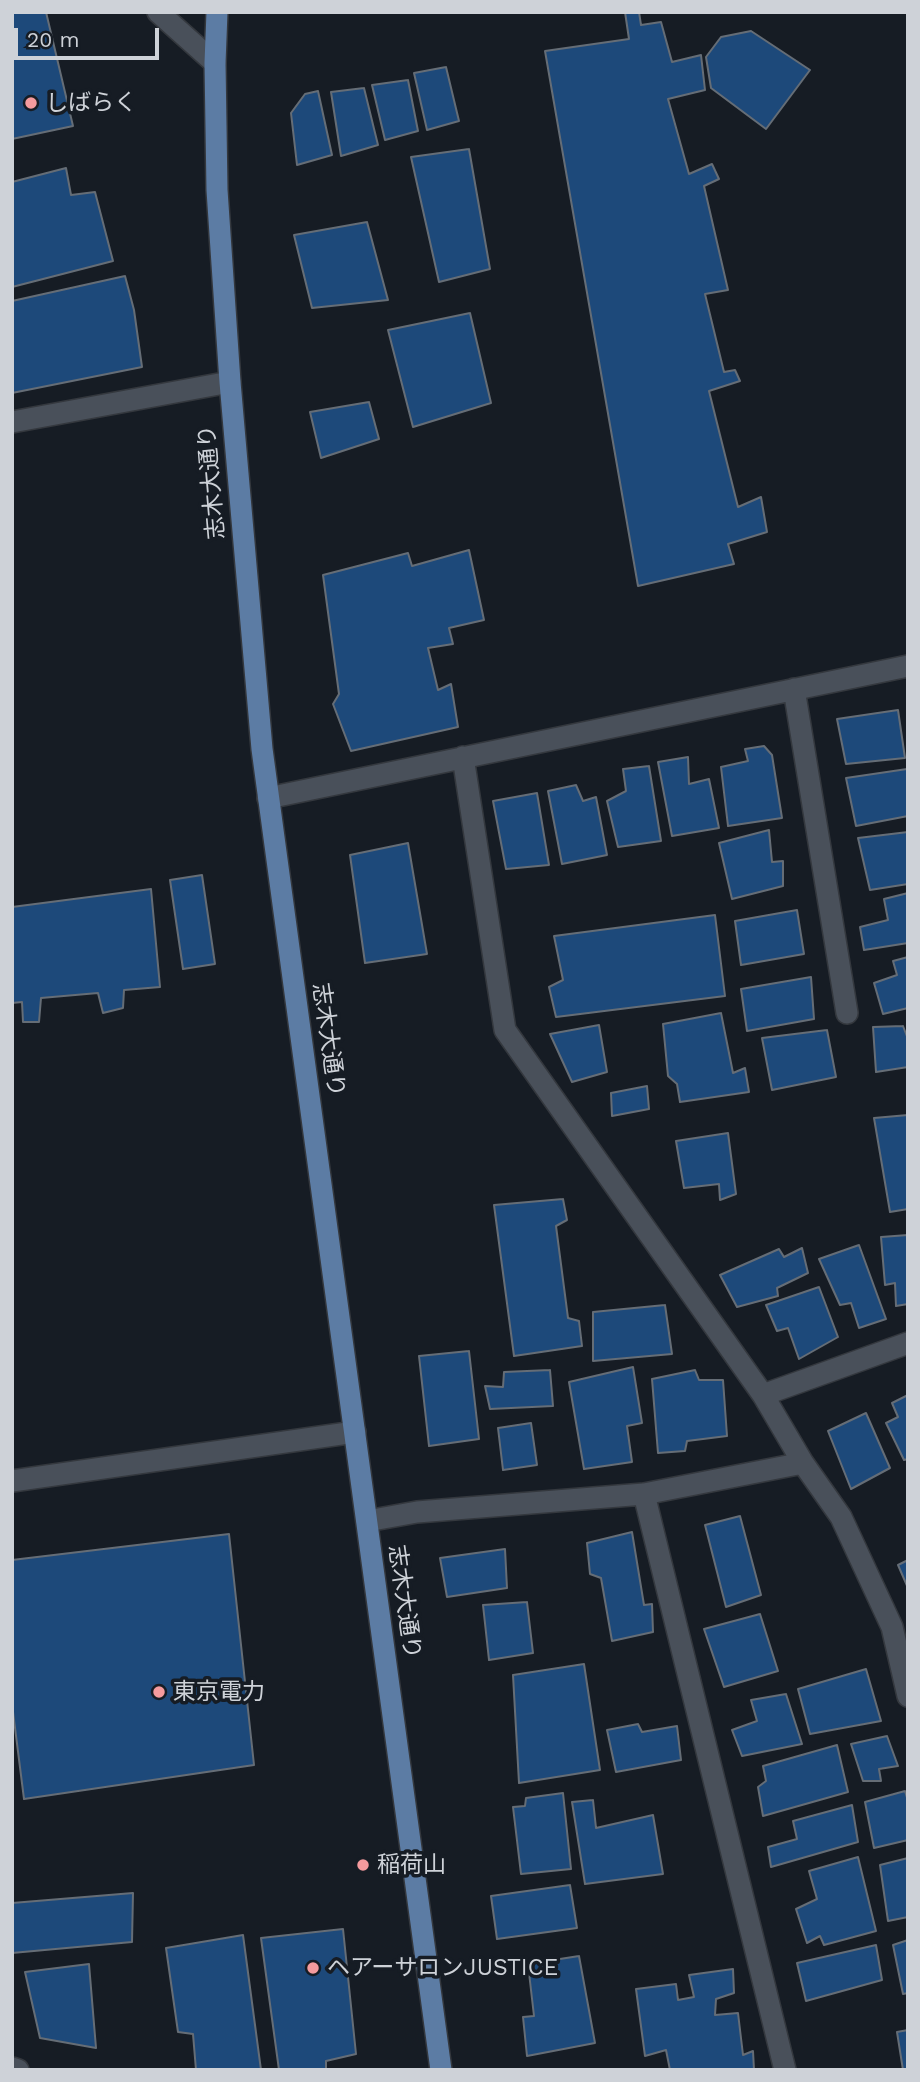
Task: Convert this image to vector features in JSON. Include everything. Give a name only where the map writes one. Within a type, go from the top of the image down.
[{"type":"main road","name":"志木大通り","points":[[218,12],[215,63],[217,190],[230,382],[268,798],[441,2070]]},
{"type":"street","points":[[158,12],[215,63]]},
{"type":"street","points":[[12,422],[230,382]]},
{"type":"street","points":[[268,798],[908,666]]},
{"type":"street","points":[[794,689],[847,1013]]},
{"type":"street","points":[[463,757],[505,1030],[763,1395],[803,1463],[841,1517],[900,1624],[908,1696]]},
{"type":"street","points":[[763,1395],[908,1343]]},
{"type":"street","points":[[12,1481],[355,1433]]},
{"type":"street","points":[[367,1521],[417,1512],[644,1494],[803,1463]]},
{"type":"street","points":[[644,1494],[785,2070]]},
{"type":"street","points":[[12,2068],[18,2070]]},
{"type":"building","points":[[12,12],[46,12],[73,126],[12,139]]},
{"type":"building","points":[[625,12],[639,12],[641,25],[661,22],[672,62],[701,55],[705,90],[668,99],[689,174],[712,164],[719,179],[704,186],[728,290],[705,294],[724,372],[735,370],[740,381],[709,391],[738,507],[761,497],[767,532],[728,544],[734,564],[638,586],[545,51],[629,39]]},
{"type":"building","points":[[751,31],[810,70],[766,129],[711,88],[706,57],[721,37]]},
{"type":"building","points":[[446,67],[459,121],[427,130],[414,73]]},
{"type":"building","points":[[408,80],[418,131],[385,140],[372,85]]},
{"type":"building","points":[[364,88],[378,145],[341,156],[331,92]]},
{"type":"building","points":[[318,91],[332,155],[297,165],[291,113],[305,94]]},
{"type":"building","points":[[469,149],[490,269],[439,282],[411,157]]},
{"type":"building","points":[[66,168],[71,195],[95,192],[113,261],[12,287],[12,182]]},
{"type":"building","points":[[367,222],[388,300],[312,308],[294,235]]},
{"type":"building","points":[[125,276],[134,310],[142,367],[12,393],[12,301]]},
{"type":"building","points":[[470,313],[491,403],[413,427],[388,330]]},
{"type":"building","points":[[369,402],[379,439],[321,458],[310,412]]},
{"type":"building","points":[[469,550],[484,620],[449,628],[453,644],[428,648],[438,690],[451,684],[458,727],[351,751],[333,704],[339,694],[323,575],[408,553],[412,566]]},
{"type":"building","points":[[898,710],[905,758],[846,764],[837,719]]},
{"type":"building","points":[[764,746],[772,755],[782,818],[728,826],[721,767],[748,761],[745,749]]},
{"type":"building","points":[[688,757],[689,784],[709,779],[719,828],[672,836],[658,762]]},
{"type":"building","points":[[649,766],[661,841],[618,847],[607,801],[626,791],[623,769]]},
{"type":"building","points":[[907,769],[908,816],[856,826],[846,778]]},
{"type":"building","points":[[576,785],[583,801],[596,797],[607,855],[562,864],[548,791]]},
{"type":"building","points":[[537,793],[549,865],[506,869],[493,801]]},
{"type":"building","points":[[769,830],[772,862],[783,861],[783,886],[732,899],[719,843]]},
{"type":"building","points":[[908,832],[908,884],[870,890],[858,838]]},
{"type":"building","points":[[408,843],[427,954],[365,963],[350,855]]},
{"type":"building","points":[[202,875],[215,964],[183,969],[170,880]]},
{"type":"building","points":[[151,889],[160,987],[124,990],[123,1008],[103,1013],[98,993],[41,998],[39,1022],[23,1022],[22,1002],[12,1003],[12,907]]},
{"type":"building","points":[[908,893],[908,943],[864,950],[860,927],[888,920],[884,899]]},
{"type":"building","points":[[797,910],[804,954],[741,965],[735,921]]},
{"type":"building","points":[[715,915],[725,996],[556,1017],[549,987],[563,980],[554,936]]},
{"type":"building","points":[[908,957],[908,1008],[883,1014],[874,983],[897,975],[893,961]]},
{"type":"building","points":[[811,977],[814,1019],[747,1031],[741,989]]},
{"type":"building","points":[[721,1013],[733,1073],[745,1068],[749,1092],[680,1102],[677,1084],[668,1076],[663,1024]]},
{"type":"building","points":[[599,1025],[607,1072],[572,1082],[550,1034]]},
{"type":"building","points":[[903,1026],[908,1039],[908,1067],[876,1072],[873,1027]]},
{"type":"building","points":[[827,1030],[836,1077],[772,1090],[762,1038]]},
{"type":"building","points":[[647,1086],[649,1109],[612,1116],[611,1093]]},
{"type":"building","points":[[908,1115],[908,1209],[890,1212],[874,1118]]},
{"type":"building","points":[[728,1133],[736,1194],[720,1200],[719,1184],[684,1188],[676,1141]]},
{"type":"building","points":[[563,1199],[567,1220],[556,1226],[568,1318],[579,1321],[582,1346],[514,1356],[494,1205]]},
{"type":"building","points":[[908,1235],[908,1304],[896,1306],[895,1283],[885,1285],[881,1237]]},
{"type":"building","points":[[859,1245],[886,1319],[859,1328],[851,1303],[840,1305],[819,1259]]},
{"type":"building","points":[[802,1248],[808,1273],[777,1288],[778,1296],[737,1307],[720,1275],[779,1249],[784,1257]]},
{"type":"building","points":[[819,1287],[838,1337],[799,1359],[788,1328],[777,1331],[766,1305]]},
{"type":"building","points":[[665,1305],[672,1354],[593,1361],[593,1312]]},
{"type":"building","points":[[469,1351],[479,1439],[429,1446],[419,1356]]},
{"type":"building","points":[[633,1367],[642,1423],[627,1426],[632,1462],[584,1469],[569,1382]]},
{"type":"building","points":[[550,1370],[553,1406],[490,1409],[485,1386],[503,1387],[504,1372]]},
{"type":"building","points":[[695,1370],[699,1380],[723,1380],[727,1436],[687,1441],[685,1451],[658,1453],[652,1379]]},
{"type":"building","points":[[908,1395],[908,1459],[904,1460],[886,1423],[898,1417],[892,1403]]},
{"type":"building","points":[[866,1413],[890,1468],[851,1489],[828,1431]]},
{"type":"building","points":[[531,1423],[537,1465],[503,1470],[498,1428]]},
{"type":"building","points":[[740,1516],[761,1595],[726,1607],[705,1525]]},
{"type":"building","points":[[632,1532],[644,1605],[652,1604],[653,1632],[612,1641],[601,1578],[590,1574],[587,1543]]},
{"type":"building","points":[[229,1534],[254,1765],[24,1799],[12,1704],[12,1560]]},
{"type":"building","points":[[505,1549],[507,1588],[447,1597],[440,1558]]},
{"type":"building","points":[[908,1560],[908,1588],[898,1565]]},
{"type":"building","points":[[527,1602],[533,1653],[489,1660],[483,1605]]},
{"type":"building","points":[[760,1614],[778,1671],[724,1687],[704,1629]]},
{"type":"building","points":[[584,1664],[600,1770],[519,1783],[513,1675]]},
{"type":"building","points":[[866,1669],[881,1721],[810,1734],[798,1689]]},
{"type":"building","points":[[786,1694],[802,1744],[742,1756],[732,1730],[757,1721],[751,1700]]},
{"type":"building","points":[[638,1724],[642,1732],[677,1726],[681,1760],[616,1772],[607,1730]]},
{"type":"building","points":[[887,1736],[898,1766],[879,1769],[881,1781],[863,1781],[851,1744]]},
{"type":"building","points":[[837,1745],[848,1792],[763,1816],[758,1787],[766,1781],[763,1766]]},
{"type":"building","points":[[905,1791],[908,1801],[908,1840],[874,1848],[865,1802]]},
{"type":"building","points":[[563,1793],[571,1869],[521,1874],[513,1807],[525,1806],[526,1798]]},
{"type":"building","points":[[593,1800],[596,1828],[653,1815],[663,1874],[585,1884],[572,1802]]},
{"type":"building","points":[[852,1805],[858,1842],[771,1867],[768,1847],[797,1839],[793,1821]]},
{"type":"building","points":[[858,1857],[876,1931],[824,1945],[820,1936],[807,1943],[796,1909],[817,1899],[809,1871]]},
{"type":"building","points":[[908,1858],[908,1917],[888,1921],[880,1865]]},
{"type":"building","points":[[570,1885],[577,1928],[497,1939],[491,1896]]},
{"type":"building","points":[[133,1893],[132,1942],[12,1953],[12,1903]]},
{"type":"building","points":[[343,1929],[356,2054],[326,2061],[326,2070],[279,2070],[261,1938]]},
{"type":"building","points":[[243,1935],[261,2070],[196,2070],[193,2034],[178,2032],[166,1948]]},
{"type":"building","points":[[908,1940],[908,1993],[903,1994],[893,1945]]},
{"type":"building","points":[[876,1945],[882,1980],[806,2001],[797,1963]]},
{"type":"building","points":[[579,1956],[595,2043],[527,2056],[523,2017],[534,2016],[528,1964]]},
{"type":"building","points":[[89,1964],[96,2048],[40,2038],[25,1972]]},
{"type":"building","points":[[733,1969],[734,1993],[716,1999],[715,2015],[738,2013],[743,2055],[753,2051],[754,2070],[670,2070],[666,2050],[645,2056],[636,1989],[676,1984],[678,2000],[694,1997],[689,1975]]},
{"type":"building","points":[[908,2030],[908,2070],[903,2070],[897,2032]]},
{"type":"place","name":"しばらく","points":[[31,103]]},
{"type":"place","name":"東京電力","points":[[159,1692]]},
{"type":"place","name":"稲荷山","points":[[363,1865]]},
{"type":"place","name":"ヘアーサロンJUSTICE","points":[[313,1968]]}]
